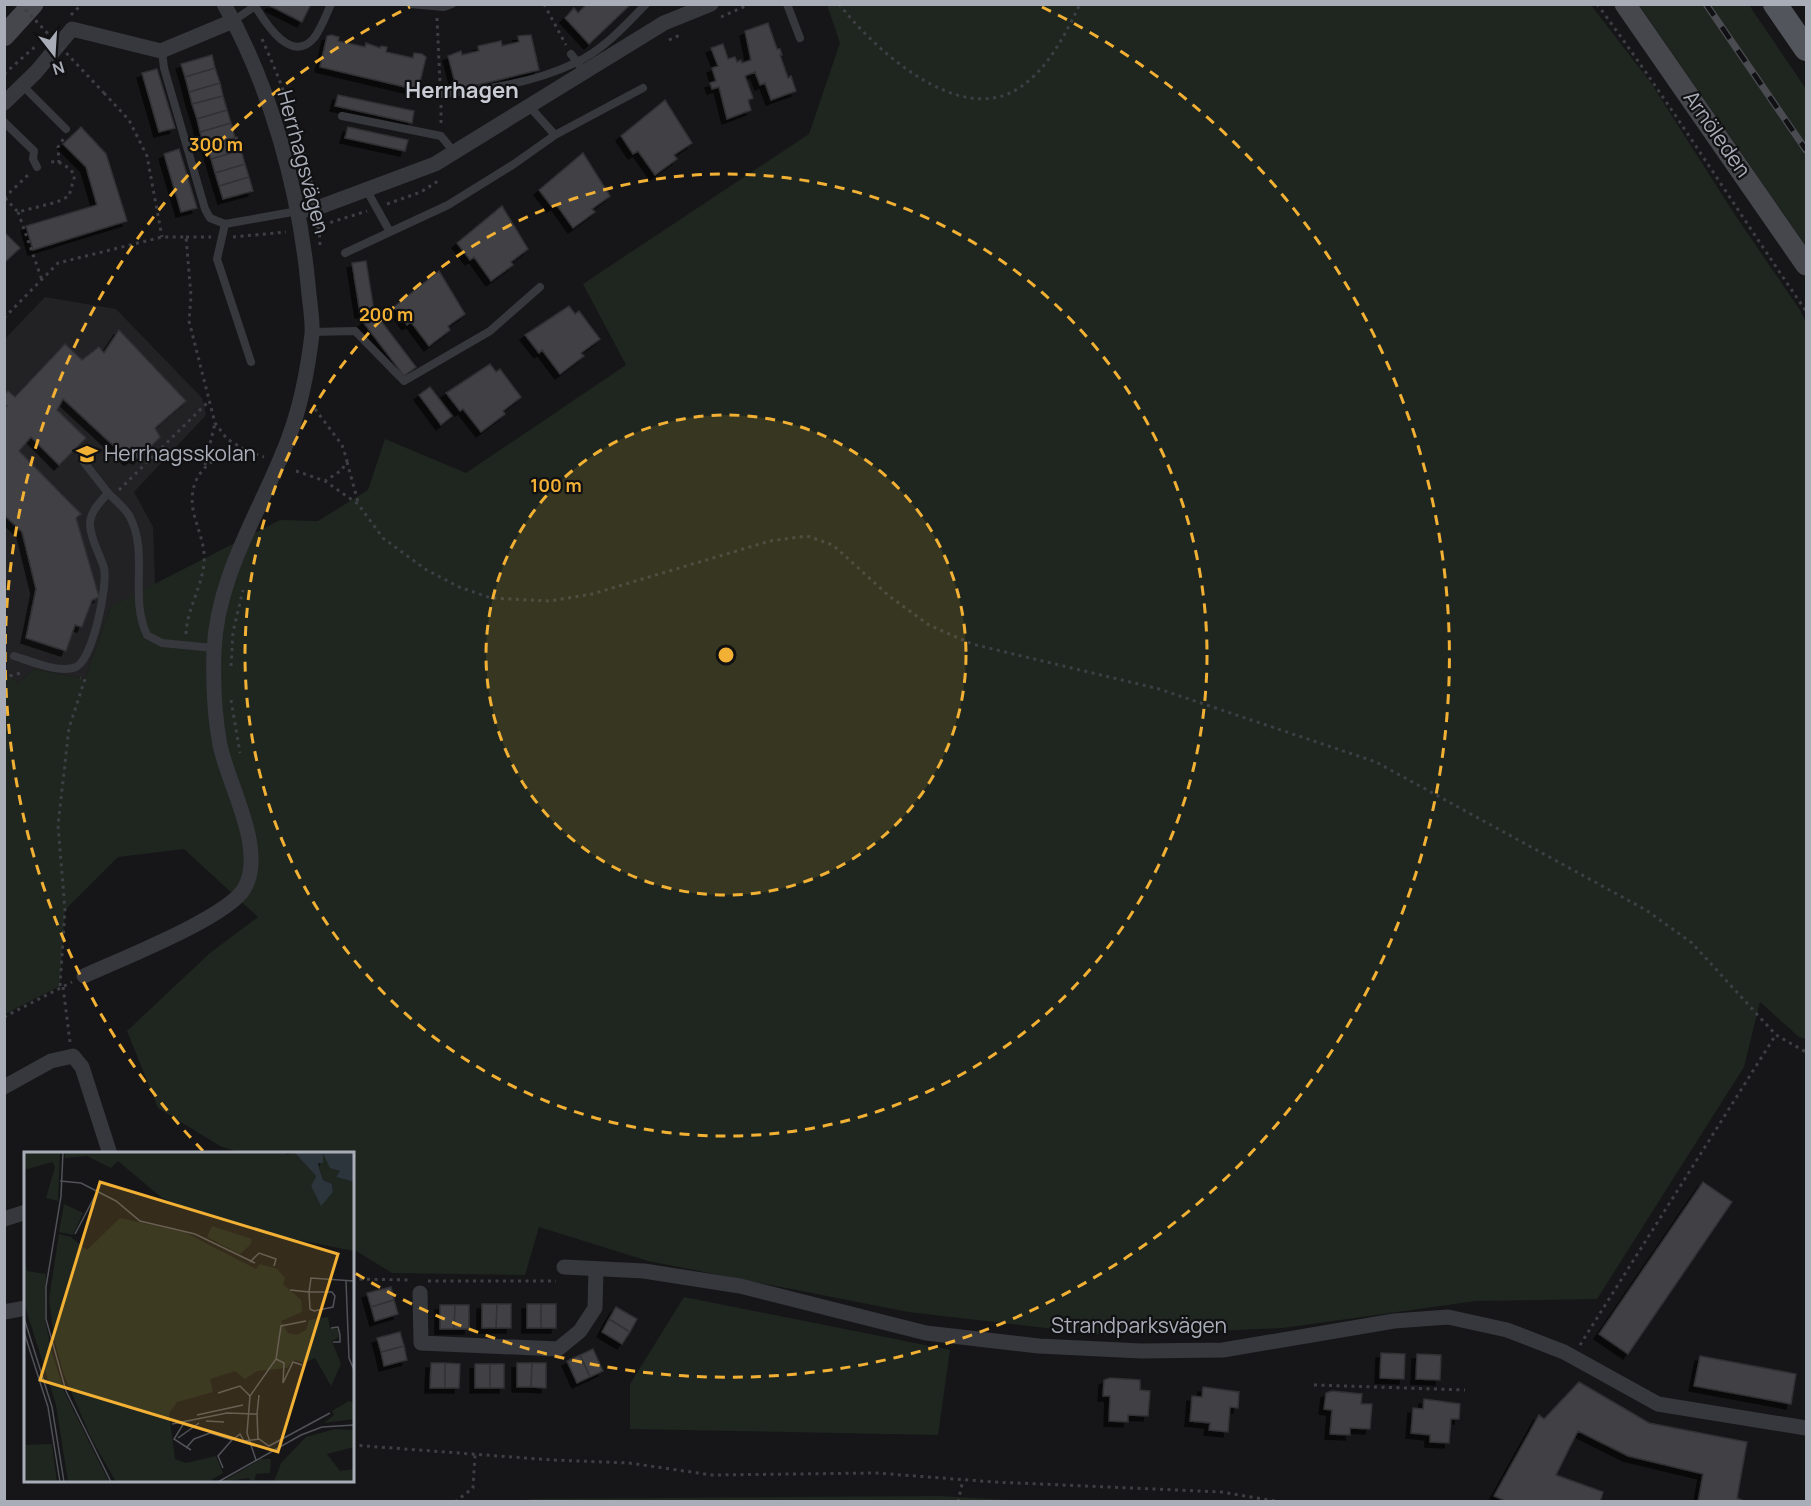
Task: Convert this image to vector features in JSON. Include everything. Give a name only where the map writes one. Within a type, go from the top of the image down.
[{"type":"main road","points":[[4,36],[33,4]]},
{"type":"main road","name":"Arnöleden","points":[[1625,4],[1806,265]]},
{"type":"main road","points":[[1775,4],[1806,49]]},
{"type":"street","name":"Herrhagsvägen","points":[[84,976],[222,911],[244,889],[251,861],[245,822],[220,746],[214,694],[214,648],[220,607],[236,555],[290,436],[312,332],[299,211],[254,67],[224,4]]},
{"type":"street","points":[[299,211],[317,208],[435,164],[529,106],[581,67],[664,23],[711,4]]},
{"type":"street","points":[[4,104],[23,86],[72,29],[162,51],[233,21]]},
{"type":"street","points":[[4,1087],[51,1061],[73,1056],[82,1067],[109,1152]]},
{"type":"street","points":[[4,1219],[24,1213]]},
{"type":"street","name":"Strandparksvägen","points":[[564,1267],[644,1271],[740,1286],[926,1333],[1039,1346],[1141,1351],[1223,1350],[1394,1321],[1448,1317],[1507,1330],[1572,1356],[1658,1404],[1806,1428]]},
{"type":"street","points":[[420,1293],[421,1343],[558,1349],[580,1331],[595,1308],[596,1269]]},
{"type":"street","points":[[4,1312],[24,1308]]},
{"type":"lane","points":[[233,21],[255,6],[272,33],[287,44],[303,46],[314,39],[331,4]]},
{"type":"lane","points":[[410,4],[437,6],[452,4]]},
{"type":"lane","points":[[441,93],[479,91],[581,67],[646,4]]},
{"type":"lane","points":[[787,4],[800,38]]},
{"type":"lane","points":[[162,51],[164,68],[205,209],[210,218],[225,224],[299,211]]},
{"type":"lane","points":[[571,54],[581,67]]},
{"type":"lane","points":[[23,86],[66,129]]},
{"type":"lane","points":[[345,253],[448,205],[514,164],[555,135],[643,88]]},
{"type":"lane","points":[[529,106],[555,135]]},
{"type":"lane","points":[[342,116],[441,136],[454,152]]},
{"type":"lane","points":[[4,122],[34,151],[33,159],[37,167]]},
{"type":"lane","points":[[366,189],[390,232]]},
{"type":"lane","points":[[225,224],[217,259],[251,362]]},
{"type":"lane","points":[[312,332],[355,331],[404,381],[490,331],[540,287]]},
{"type":"lane","points":[[83,461],[129,515],[138,537],[138,609],[147,635],[162,643],[214,648]]},
{"type":"lane","points":[[14,656],[61,669],[75,668],[82,663],[94,635],[104,588],[104,570],[90,525],[92,512],[110,495]]},
{"type":"path","points":[[20,4],[129,120],[147,156],[162,237]]},
{"type":"path","points":[[544,4],[571,54]]},
{"type":"path","points":[[839,4],[874,45],[917,77],[955,94],[987,98],[1017,89],[1040,70],[1065,35],[1080,4]]},
{"type":"path","points":[[1597,4],[1657,85],[1739,213],[1806,311]]},
{"type":"path","points":[[437,6],[441,136]]},
{"type":"path","points":[[59,163],[58,147],[67,134],[66,129]]},
{"type":"path","points":[[18,212],[57,202],[69,196],[75,175],[67,165],[53,161],[37,167],[5,198],[18,212],[42,280]]},
{"type":"path","points":[[4,318],[58,263],[162,237],[186,237],[191,296],[189,321],[215,423],[227,439],[247,451],[269,458]]},
{"type":"path","points":[[110,495],[209,401]]},
{"type":"path","points":[[312,418],[316,408],[342,445],[358,504]]},
{"type":"path","points":[[186,645],[187,621],[204,563],[203,546],[193,508],[193,492],[205,466],[215,423]]},
{"type":"path","points":[[205,466],[233,452],[247,451]]},
{"type":"path","points":[[325,481],[342,470],[347,460]]},
{"type":"path","points":[[296,471],[325,481],[358,504],[383,538],[425,569],[459,587],[491,598],[550,601],[592,594],[770,541],[807,536],[832,545],[888,596],[929,625],[972,644],[1159,689],[1376,762],[1646,910],[1692,944],[1776,1035],[1806,1052]]},
{"type":"path","points":[[230,675],[233,632],[245,579]]},
{"type":"path","points":[[4,681],[10,676],[34,669]]},
{"type":"path","points":[[73,1056],[62,986],[65,910],[58,825],[69,728],[86,679],[75,677]]},
{"type":"path","points":[[231,697],[240,756]]},
{"type":"path","points":[[4,1017],[84,976]]},
{"type":"path","points":[[1572,1356],[1776,1035]]},
{"type":"path","points":[[1314,1385],[1465,1390]]},
{"type":"path","points":[[354,1445],[475,1455],[629,1462],[712,1475],[876,1473],[963,1480],[1222,1492],[1280,1502]]},
{"type":"path","points":[[455,1502],[472,1488],[475,1455]]},
{"type":"path","points":[[958,1502],[963,1480]]},
{"type":"shaded area","points":[[827,5],[1591,5],[1651,83],[1735,215],[1800,310],[1806,322],[1806,1039],[1799,1037],[1760,1002],[1744,1067],[1597,1299],[1476,1301],[1283,1328],[1105,1335],[908,1312],[648,1261],[539,1227],[525,1275],[392,1273],[354,1250],[354,1152],[238,1152],[220,1146],[158,1108],[127,1031],[210,953],[258,917],[184,849],[118,857],[65,910],[60,986],[5,1014],[5,681],[10,676],[18,683],[34,669],[85,679],[111,606],[280,520],[318,521],[368,490],[385,439],[466,473],[626,365],[583,284],[809,134],[840,43]]},
{"type":"shaded area","points":[[1639,5],[1749,5],[1806,89],[1806,246]]},
{"type":"shaded area","name":"Herrhagsskolan","points":[[45,297],[116,309],[202,398],[206,415],[134,492],[153,527],[155,584],[111,606],[85,679],[34,669],[18,683],[10,676],[5,681],[5,339]]},
{"type":"shaded area","points":[[684,1297],[950,1350],[938,1435],[630,1429],[630,1384]]},
{"type":"shaded area","points":[[938,1496],[1026,1501],[512,1501],[534,1499]]},
{"type":"building","points":[[271,4],[311,4],[302,22],[270,6]]},
{"type":"building","points":[[587,4],[631,4],[589,44],[565,18],[574,8],[578,13]]},
{"type":"building","points":[[768,23],[777,49],[780,49],[788,78],[791,76],[796,91],[771,100],[765,83],[760,85],[755,72],[745,76],[753,98],[748,100],[751,110],[727,119],[719,87],[712,89],[710,83],[716,81],[712,68],[718,66],[711,48],[723,44],[728,59],[735,57],[737,62],[741,60],[742,63],[751,60],[745,31]]},
{"type":"building","points":[[531,35],[539,70],[457,90],[448,56],[461,51],[462,55],[479,51],[478,46],[501,41],[502,46],[519,42],[518,36]]},
{"type":"building","points":[[327,36],[339,37],[338,41],[365,47],[366,43],[380,48],[381,46],[387,47],[386,52],[413,58],[414,53],[422,54],[426,57],[418,90],[320,67]]},
{"type":"building","points":[[212,55],[215,68],[185,77],[181,64]]},
{"type":"building","points":[[215,68],[220,83],[189,92],[185,77]]},
{"type":"building","points":[[157,69],[175,128],[159,132],[142,73]]},
{"type":"building","points":[[220,83],[223,96],[192,104],[189,92]]},
{"type":"building","points":[[338,95],[414,111],[412,123],[335,106]]},
{"type":"building","points":[[223,96],[227,110],[197,119],[192,104]]},
{"type":"building","points":[[665,100],[692,143],[674,155],[677,159],[655,175],[638,151],[633,154],[621,136]]},
{"type":"building","points":[[227,110],[231,123],[200,132],[197,119]]},
{"type":"building","points":[[231,123],[235,138],[204,146],[200,132]]},
{"type":"building","points":[[81,127],[106,154],[127,221],[33,250],[26,226],[97,205],[86,167],[63,144]]},
{"type":"building","points":[[348,127],[408,140],[405,151],[345,138]]},
{"type":"building","points":[[237,137],[241,150],[211,159],[207,146]]},
{"type":"building","points":[[179,149],[197,208],[181,212],[164,154]]},
{"type":"building","points":[[241,150],[245,164],[215,173],[211,159]]},
{"type":"building","points":[[583,153],[610,196],[592,209],[595,212],[573,228],[556,204],[552,207],[539,190]]},
{"type":"building","points":[[245,164],[249,177],[219,186],[215,173]]},
{"type":"building","points":[[249,177],[253,191],[223,199],[219,186]]},
{"type":"building","points":[[502,206],[528,249],[511,262],[513,265],[491,281],[474,257],[470,260],[457,243]]},
{"type":"building","points":[[4,232],[20,248],[4,263]]},
{"type":"building","points":[[366,261],[374,311],[360,313],[352,263]]},
{"type":"building","points":[[439,271],[465,314],[448,326],[450,330],[429,346],[411,322],[407,325],[394,307]]},
{"type":"building","points":[[569,306],[575,314],[579,311],[600,339],[581,353],[584,356],[560,374],[542,350],[539,353],[525,335]]},
{"type":"building","points":[[375,313],[416,367],[404,376],[363,322]]},
{"type":"building","points":[[119,330],[186,401],[155,428],[160,437],[138,459],[134,457],[129,460],[63,399],[57,410],[86,438],[59,465],[31,437],[19,451],[81,514],[76,518],[99,597],[92,600],[82,627],[75,625],[66,651],[26,638],[36,589],[22,532],[4,515],[4,408],[7,406],[4,405],[4,395],[8,391],[15,397],[65,344],[82,360],[99,347],[104,353]]},
{"type":"building","points":[[490,364],[496,372],[500,369],[521,397],[503,411],[505,414],[481,432],[463,409],[460,411],[446,393]]},
{"type":"building","points":[[430,387],[452,416],[441,425],[419,395]]},
{"type":"building","points":[[1703,1182],[1732,1202],[1628,1354],[1599,1334]]},
{"type":"building","points":[[391,1287],[394,1300],[371,1307],[367,1293]]},
{"type":"building","points":[[394,1300],[398,1314],[375,1321],[371,1307]]},
{"type":"building","points":[[482,1304],[497,1304],[496,1328],[482,1328]]},
{"type":"building","points":[[497,1304],[511,1304],[511,1328],[496,1328]]},
{"type":"building","points":[[527,1304],[541,1304],[541,1328],[527,1328]]},
{"type":"building","points":[[541,1304],[556,1304],[556,1328],[541,1328]]},
{"type":"building","points":[[440,1305],[455,1305],[454,1329],[440,1329]]},
{"type":"building","points":[[455,1305],[469,1305],[469,1329],[454,1329]]},
{"type":"building","points":[[616,1307],[637,1319],[630,1332],[609,1319]]},
{"type":"building","points":[[609,1319],[630,1332],[622,1344],[602,1332]]},
{"type":"building","points":[[400,1332],[404,1346],[381,1352],[377,1338]]},
{"type":"building","points":[[404,1346],[407,1360],[384,1366],[381,1352]]},
{"type":"building","points":[[593,1349],[603,1371],[590,1377],[580,1355]]},
{"type":"building","points":[[1381,1353],[1405,1354],[1404,1379],[1380,1378]]},
{"type":"building","points":[[1417,1354],[1441,1355],[1440,1380],[1416,1379]]},
{"type":"building","points":[[580,1355],[590,1377],[577,1383],[567,1361]]},
{"type":"building","points":[[1700,1356],[1796,1374],[1791,1404],[1694,1386]]},
{"type":"building","points":[[431,1363],[445,1363],[445,1388],[430,1388]]},
{"type":"building","points":[[445,1363],[460,1364],[459,1388],[445,1388]]},
{"type":"building","points":[[517,1363],[532,1363],[531,1387],[517,1387]]},
{"type":"building","points":[[532,1363],[546,1363],[546,1388],[531,1387]]},
{"type":"building","points":[[475,1364],[490,1364],[490,1388],[475,1388]]},
{"type":"building","points":[[490,1364],[504,1364],[504,1388],[490,1388]]},
{"type":"building","points":[[1110,1378],[1140,1380],[1140,1390],[1150,1391],[1148,1416],[1128,1415],[1128,1422],[1109,1421],[1110,1396],[1103,1396],[1104,1380]]},
{"type":"building","points":[[1579,1382],[1649,1423],[1747,1442],[1737,1498],[1746,1502],[1698,1502],[1703,1474],[1628,1456],[1578,1431],[1556,1475],[1603,1492],[1600,1502],[1508,1502],[1494,1496],[1539,1415],[1544,1419]]},
{"type":"building","points":[[1203,1387],[1239,1392],[1238,1408],[1230,1407],[1228,1432],[1209,1430],[1210,1423],[1190,1421],[1192,1396],[1202,1397]]},
{"type":"building","points":[[1332,1391],[1362,1394],[1361,1404],[1372,1404],[1370,1429],[1350,1428],[1350,1435],[1330,1434],[1332,1410],[1324,1409],[1326,1393]]},
{"type":"building","points":[[1424,1399],[1460,1404],[1459,1419],[1451,1419],[1449,1443],[1430,1442],[1430,1435],[1411,1433],[1413,1408],[1423,1409]]},
{"type":"railway","points":[[1706,4],[1806,150]]},
{"type":"place","name":"Herrhagsskolan","points":[[87,454]]},
{"type":"district","name":"Herrhagen","points":[[462,90]]}]
